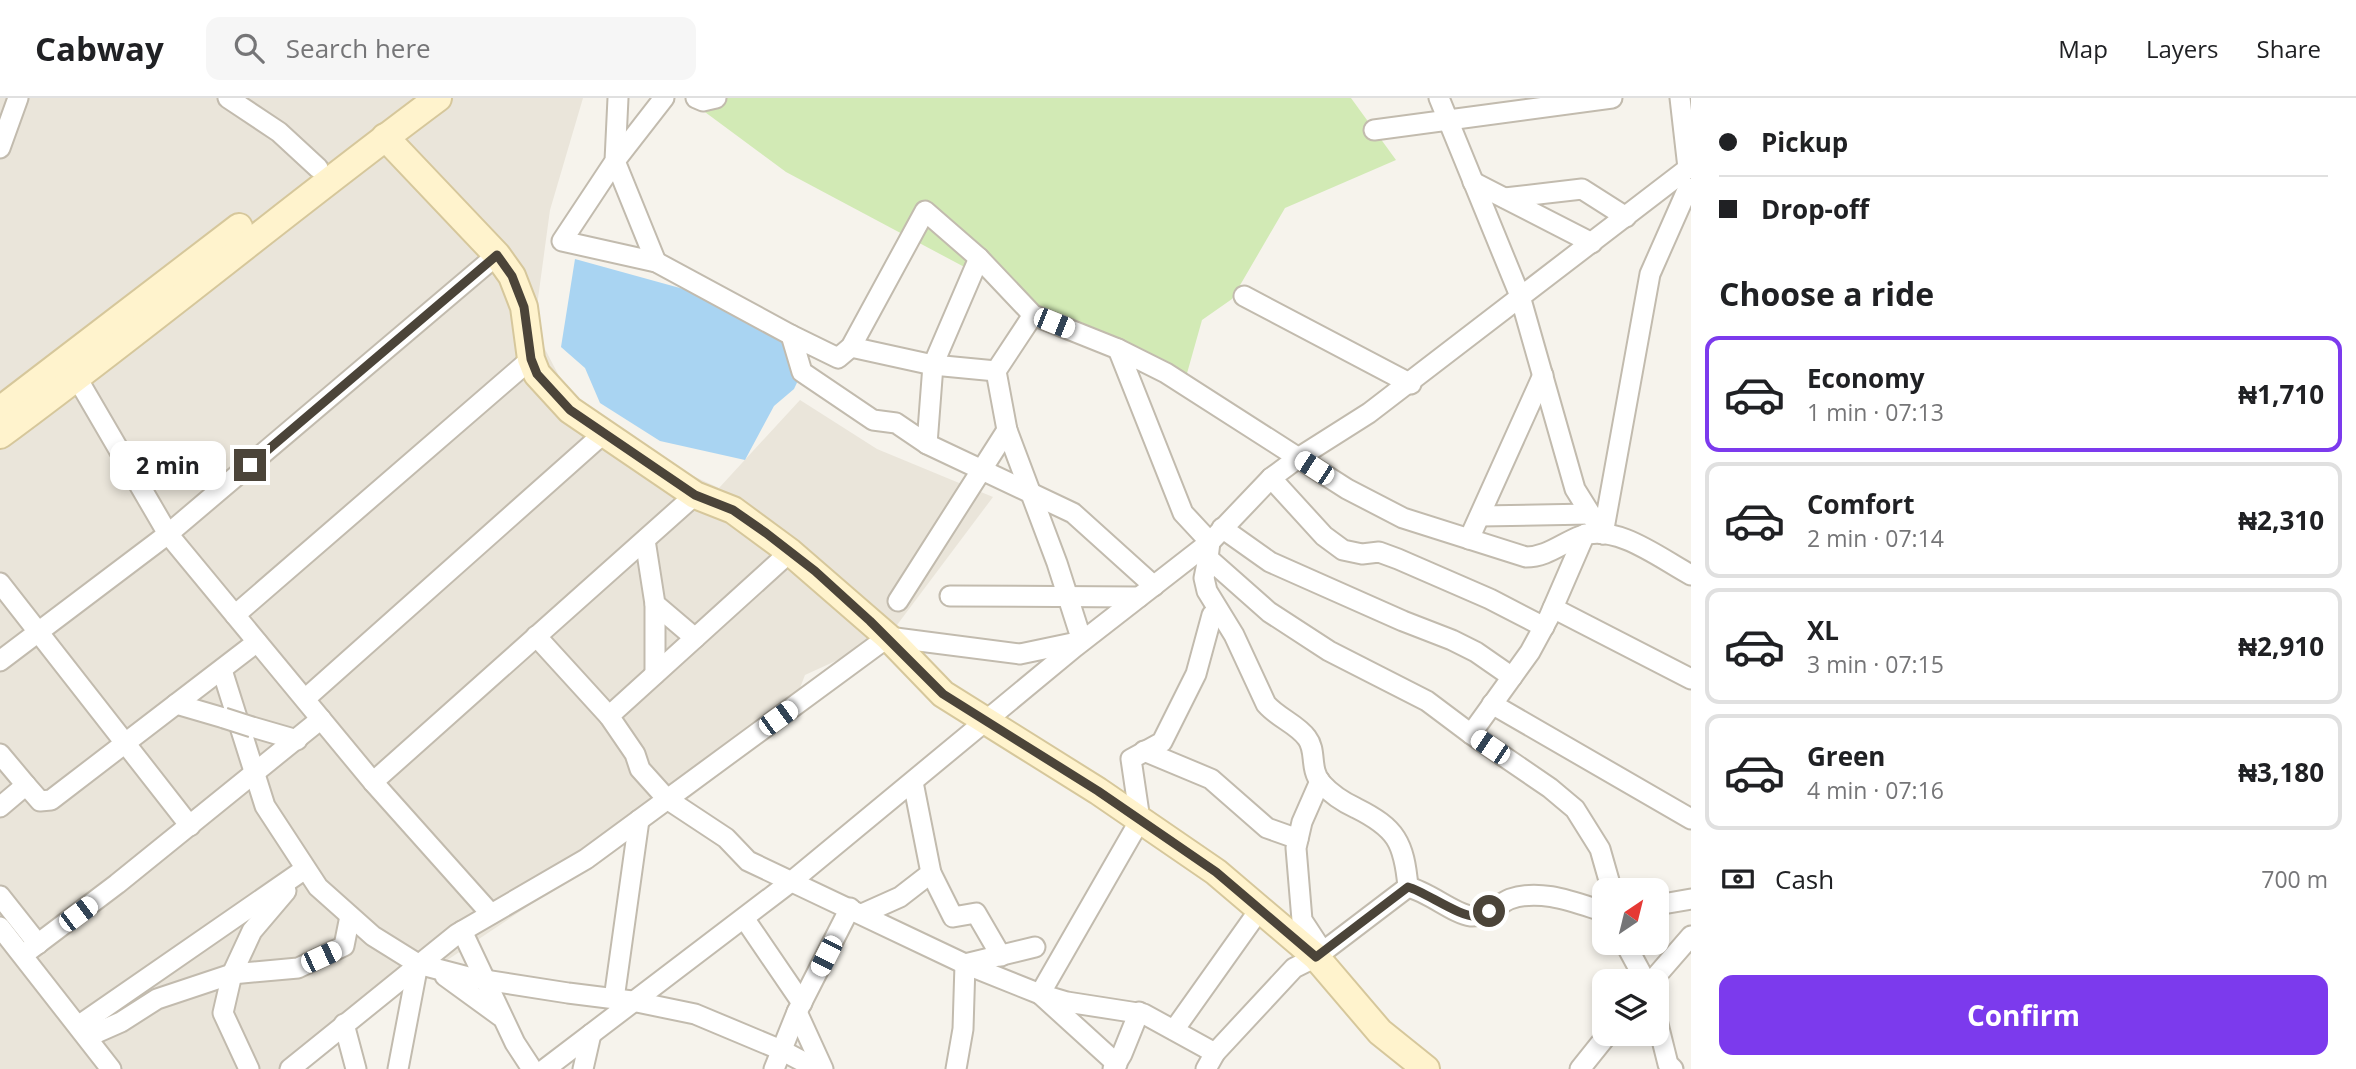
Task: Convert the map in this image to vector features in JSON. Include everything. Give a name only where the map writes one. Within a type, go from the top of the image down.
[{"type":"street","points":[[0,148],[18,98]]},
{"type":"street","points":[[228,98],[249,104],[318,168]]},
{"type":"street","points":[[0,435],[77,378],[318,168],[411,98]]},
{"type":"street","points":[[4,402],[438,98]]},
{"type":"street","points":[[618,98],[615,161],[656,262]]},
{"type":"street","points":[[664,98],[615,161],[562,241],[656,262],[838,358],[851,346],[925,211],[979,258],[1033,315],[1118,349],[1166,373],[1347,489],[1403,518],[1526,557],[1536,557],[1594,534],[1625,538],[1691,575]]},
{"type":"street","points":[[696,98],[703,101],[716,98]]},
{"type":"street","points":[[1439,98],[1520,296],[1575,489],[1590,514],[1594,534]]},
{"type":"street","points":[[1374,130],[1612,98]]},
{"type":"street","points":[[1471,734],[1530,652],[1594,534],[1650,274],[1690,167],[1680,98]]},
{"type":"street","points":[[1484,115],[1538,99]]},
{"type":"street","points":[[385,137],[497,255],[512,276],[524,307],[531,359],[537,374],[570,410],[695,495],[733,510],[790,552],[888,638],[943,694],[1216,872],[1319,955]]},
{"type":"street","points":[[1473,182],[1592,243]]},
{"type":"street","points":[[545,1069],[792,881],[1082,641],[1213,543],[1271,478],[1410,383],[1626,217],[1683,187]]},
{"type":"street","points":[[1505,198],[1582,189],[1626,217]]},
{"type":"street","points":[[0,661],[168,534],[497,255]]},
{"type":"street","points":[[926,444],[933,365],[979,258]]},
{"type":"street","points":[[1244,296],[1410,383]]},
{"type":"street","points":[[1033,315],[996,371],[1006,430],[1082,641]]},
{"type":"street","points":[[791,335],[802,372],[873,420],[896,423],[926,444],[1073,513],[1147,591]]},
{"type":"street","points":[[851,346],[933,365],[996,371]]},
{"type":"street","points":[[1118,349],[1182,513],[1213,543],[1269,612],[1329,651],[1427,701],[1550,788],[1575,809],[1600,849],[1608,878]]},
{"type":"street","points":[[234,615],[531,359]]},
{"type":"street","points":[[1469,540],[1543,376]]},
{"type":"street","points":[[77,378],[168,534],[373,782],[491,914]]},
{"type":"street","points":[[898,601],[1006,430]]},
{"type":"street","points":[[304,699],[603,434]]},
{"type":"street","points":[[1271,478],[1309,520],[1343,550],[1362,554],[1379,552],[1398,559],[1490,599],[1544,627]]},
{"type":"street","points":[[373,782],[695,495]]},
{"type":"street","points":[[1480,516],[1590,514]]},
{"type":"street","points":[[645,540],[655,604],[655,674]]},
{"type":"street","points":[[1213,543],[1270,562],[1452,640],[1476,652],[1512,677]]},
{"type":"street","points":[[1213,543],[1204,578],[1207,591],[1234,635],[1266,704],[1272,712],[1309,739],[1313,768],[1320,782],[1343,802],[1379,820],[1390,830],[1402,847],[1408,887]]},
{"type":"street","points":[[609,716],[790,552]]},
{"type":"street","points":[[0,583],[190,826]]},
{"type":"street","points":[[950,596],[1068,596],[1147,591]]},
{"type":"street","points":[[655,604],[695,638]]},
{"type":"street","points":[[1553,608],[1691,679]]},
{"type":"street","points":[[1040,994],[1140,820],[1131,759],[1162,742],[1196,674],[1212,615]]},
{"type":"street","points":[[536,636],[609,716],[635,754],[640,769],[667,799],[726,838],[748,861],[937,952],[1040,994],[1079,1004],[1139,1012],[1174,1030],[1211,1061],[1294,968],[1319,955],[1408,887]]},
{"type":"street","points":[[290,1069],[344,1024],[427,967],[462,931],[586,859],[888,638],[1020,654],[1082,641]]},
{"type":"street","points":[[0,754],[40,800],[51,800],[257,642]]},
{"type":"street","points":[[222,670],[265,806],[318,887],[373,936],[427,967],[503,1018]]},
{"type":"street","points":[[176,704],[296,740]]},
{"type":"street","points":[[1492,704],[1691,819]]},
{"type":"street","points":[[30,949],[255,775],[321,719]]},
{"type":"street","points":[[1144,751],[1211,779],[1267,828],[1298,839]]},
{"type":"street","points":[[913,782],[931,873],[953,917],[976,913],[1001,956]]},
{"type":"street","points":[[1320,782],[1302,822],[1298,839],[1297,862],[1302,920],[1319,955],[1380,1032],[1419,1067]]},
{"type":"street","points":[[0,807],[26,785]]},
{"type":"street","points":[[614,999],[639,820]]},
{"type":"street","points":[[249,1069],[223,1013],[232,974],[252,931],[305,869]]},
{"type":"street","points":[[83,1031],[305,869]]},
{"type":"street","points":[[774,1069],[800,1007],[856,911],[900,897],[931,873]]},
{"type":"street","points":[[1408,887],[1420,890],[1468,915],[1478,916],[1512,898],[1548,896],[1592,908]]},
{"type":"street","points":[[0,896],[30,949],[111,1069]]},
{"type":"street","points":[[1670,903],[1691,899]]},
{"type":"street","points":[[1174,1030],[1260,909]]},
{"type":"street","points":[[83,1031],[121,1022],[157,999],[232,974],[298,968],[344,946],[350,916]]},
{"type":"street","points":[[744,918],[800,1007],[823,1069]]},
{"type":"street","points":[[0,927],[30,949]]},
{"type":"street","points":[[462,931],[515,1043],[532,1069]]},
{"type":"street","points":[[1660,969],[1691,936]]},
{"type":"street","points":[[965,964],[1035,947]]},
{"type":"street","points":[[956,1069],[963,1029],[965,964]]},
{"type":"street","points":[[427,967],[485,980],[634,1001],[695,1013],[781,1050],[817,1069]]},
{"type":"street","points":[[398,1069],[427,967]]},
{"type":"street","points":[[1040,994],[1115,1067],[1139,1012]]},
{"type":"street","points":[[344,1024],[356,1069]]},
{"type":"street","points":[[583,1069],[591,1034]]},
{"type":"street","points":[[1580,1069],[1598,1046]]},
{"type":"street","points":[[1664,1046],[1668,1064],[1673,1069]]},
{"type":"shaded area","points":[[0,98],[583,98],[550,210],[534,328],[585,426],[719,488],[800,400],[877,449],[993,497],[888,637],[805,675],[787,722],[684,802],[284,1069],[0,1069]]},
{"type":"green space","points":[[686,98],[1351,98],[1396,160],[1285,208],[1232,299],[1202,320],[1184,384],[786,172]]},
{"type":"water","points":[[575,259],[727,301],[770,324],[802,372],[794,389],[774,406],[745,460],[660,441],[600,403],[585,368],[561,347]]},
{"type":"route","points":[[250,465],[497,255],[512,276],[524,307],[531,359],[537,374],[570,410],[695,495],[733,510],[766,533],[815,571],[870,621],[943,694],[1098,791],[1216,872],[1316,957],[1408,887],[1420,890],[1468,915],[1478,916],[1489,911]]}]
